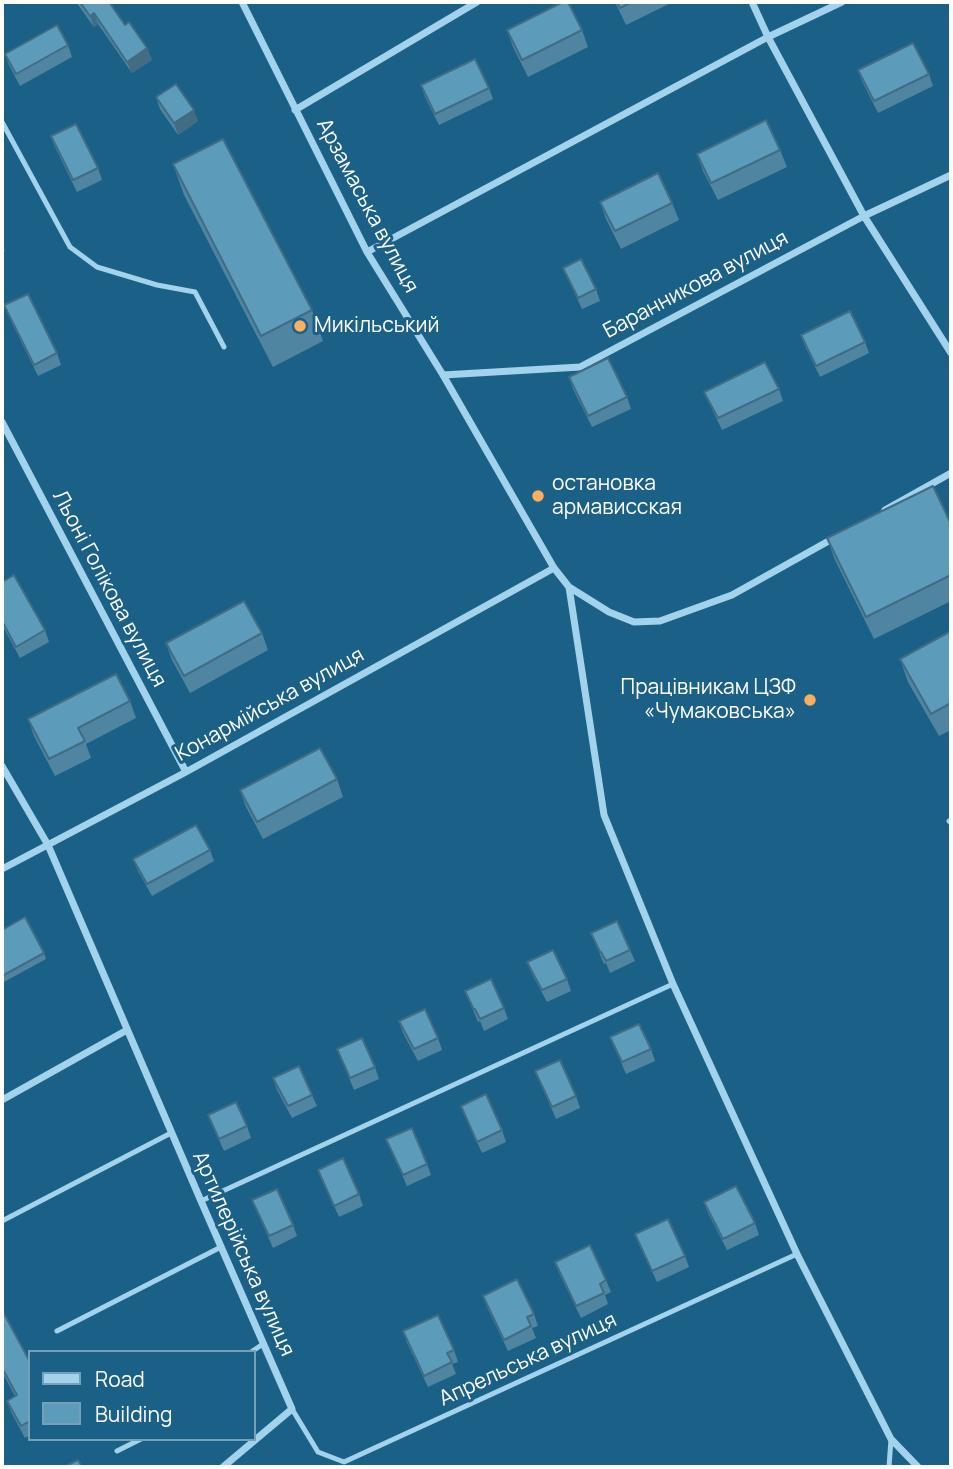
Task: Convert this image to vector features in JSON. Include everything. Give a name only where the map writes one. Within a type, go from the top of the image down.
[{"type":"street","name":"Арзамаська вулиця","points":[[242,2],[367,252],[443,374],[554,568],[569,587]]},
{"type":"street","points":[[295,110],[477,2]]},
{"type":"street","points":[[752,2],[864,216],[951,353]]},
{"type":"street","points":[[367,252],[768,37],[842,2]]},
{"type":"street","name":"Баранникова вулиця","points":[[443,374],[580,367],[864,216],[951,175]]},
{"type":"street","name":"Льоні Голікова вулиця","points":[[2,422],[186,772]]},
{"type":"street","points":[[878,513],[951,473]]},
{"type":"street","points":[[569,587],[609,612],[634,622],[660,621],[732,595],[842,534]]},
{"type":"street","name":"Конармійська вулиця","points":[[2,869],[186,772],[554,568]]},
{"type":"street","points":[[569,587],[604,815],[673,984],[797,1254],[891,1439],[918,1467]]},
{"type":"street","name":"Артилерійська вулиця","points":[[2,766],[48,845],[292,1409]]},
{"type":"street","points":[[2,1100],[127,1030]]},
{"type":"street","points":[[256,1439],[292,1409]]},
{"type":"street","points":[[223,1467],[254,1441]]},
{"type":"lane","points":[[2,121],[70,247],[97,267],[157,285],[195,292],[224,347]]},
{"type":"lane","points":[[201,1202],[673,984]]},
{"type":"lane","points":[[2,1221],[171,1133]]},
{"type":"lane","points":[[57,1331],[221,1247]]},
{"type":"lane","name":"Апрельська вулиця","points":[[292,1409],[318,1452],[344,1462],[797,1254]]},
{"type":"lane","points":[[254,1350],[263,1344]]},
{"type":"lane","points":[[889,1467],[891,1439]]},
{"type":"lane","points":[[117,1451],[137,1441]]},
{"type":"building","points":[[80,2],[109,2],[125,25],[129,22],[147,48],[127,62],[94,13],[90,16]]},
{"type":"building","points":[[568,2],[582,30],[522,60],[507,30]]},
{"type":"building","points":[[617,2],[632,2],[620,8]]},
{"type":"building","points":[[57,25],[68,45],[16,74],[5,54]]},
{"type":"building","points":[[913,43],[929,74],[874,101],[858,70]]},
{"type":"building","points":[[475,59],[489,88],[435,114],[421,85]]},
{"type":"building","points":[[176,84],[194,110],[174,123],[156,97]]},
{"type":"building","points":[[766,120],[780,150],[711,183],[697,154]]},
{"type":"building","points":[[76,124],[98,168],[73,180],[51,136]]},
{"type":"building","points":[[223,139],[312,310],[261,336],[173,164]]},
{"type":"building","points":[[658,173],[672,203],[615,231],[600,202]]},
{"type":"building","points":[[581,259],[596,289],[578,298],[563,268]]},
{"type":"building","points":[[28,294],[57,353],[34,365],[4,305]]},
{"type":"building","points":[[850,311],[865,342],[816,366],[801,335]]},
{"type":"building","points":[[608,358],[627,397],[588,416],[569,377]]},
{"type":"building","points":[[765,362],[779,389],[718,418],[704,392]]},
{"type":"building","points":[[933,486],[951,524],[951,575],[866,617],[827,538]]},
{"type":"building","points":[[14,575],[45,630],[16,647],[2,621],[2,582]]},
{"type":"building","points":[[244,601],[262,633],[184,676],[166,643]]},
{"type":"building","points":[[951,631],[951,703],[931,714],[900,659]]},
{"type":"building","points":[[116,674],[130,701],[78,728],[85,741],[49,759],[28,719]]},
{"type":"building","points":[[320,748],[337,779],[257,822],[240,790]]},
{"type":"building","points":[[196,825],[210,850],[147,884],[133,859]]},
{"type":"building","points":[[25,917],[44,953],[2,976],[2,930]]},
{"type":"building","points":[[617,921],[630,950],[606,961],[591,933]]},
{"type":"building","points":[[553,950],[567,979],[542,990],[527,962]]},
{"type":"building","points":[[491,979],[504,1008],[480,1019],[465,991]]},
{"type":"building","points":[[425,1009],[438,1038],[414,1049],[399,1021]]},
{"type":"building","points":[[639,1024],[651,1049],[622,1062],[610,1037]]},
{"type":"building","points":[[362,1038],[375,1067],[350,1078],[337,1049]]},
{"type":"building","points":[[560,1060],[576,1096],[552,1107],[535,1071]]},
{"type":"building","points":[[299,1066],[312,1095],[288,1106],[273,1078]]},
{"type":"building","points":[[486,1094],[502,1130],[477,1142],[461,1106]]},
{"type":"building","points":[[236,1102],[247,1126],[219,1139],[208,1115]]},
{"type":"building","points":[[412,1128],[427,1164],[403,1175],[386,1139]]},
{"type":"building","points":[[343,1158],[359,1194],[334,1206],[318,1170]]},
{"type":"building","points":[[736,1186],[755,1223],[723,1239],[704,1202]]},
{"type":"building","points":[[277,1189],[293,1225],[269,1236],[252,1200]]},
{"type":"building","points":[[668,1219],[685,1256],[652,1271],[635,1234]]},
{"type":"building","points":[[590,1245],[606,1280],[600,1284],[604,1293],[576,1306],[555,1262]]},
{"type":"building","points":[[517,1279],[534,1314],[527,1317],[531,1326],[504,1340],[483,1296]]},
{"type":"building","points":[[2,1310],[28,1358],[28,1422],[21,1426],[7,1401],[17,1395],[2,1368]]},
{"type":"building","points":[[438,1315],[454,1350],[447,1353],[452,1362],[424,1376],[403,1331]]},
{"type":"building","points":[[78,1460],[82,1467],[64,1467]]},
{"type":"place","name":"Микільський","points":[[300,326]]},
{"type":"place","name":"остановка армависская","points":[[538,496]]},
{"type":"place","name":"Працівникам ЦЗФ «Чумаковська»","points":[[810,700]]}]
